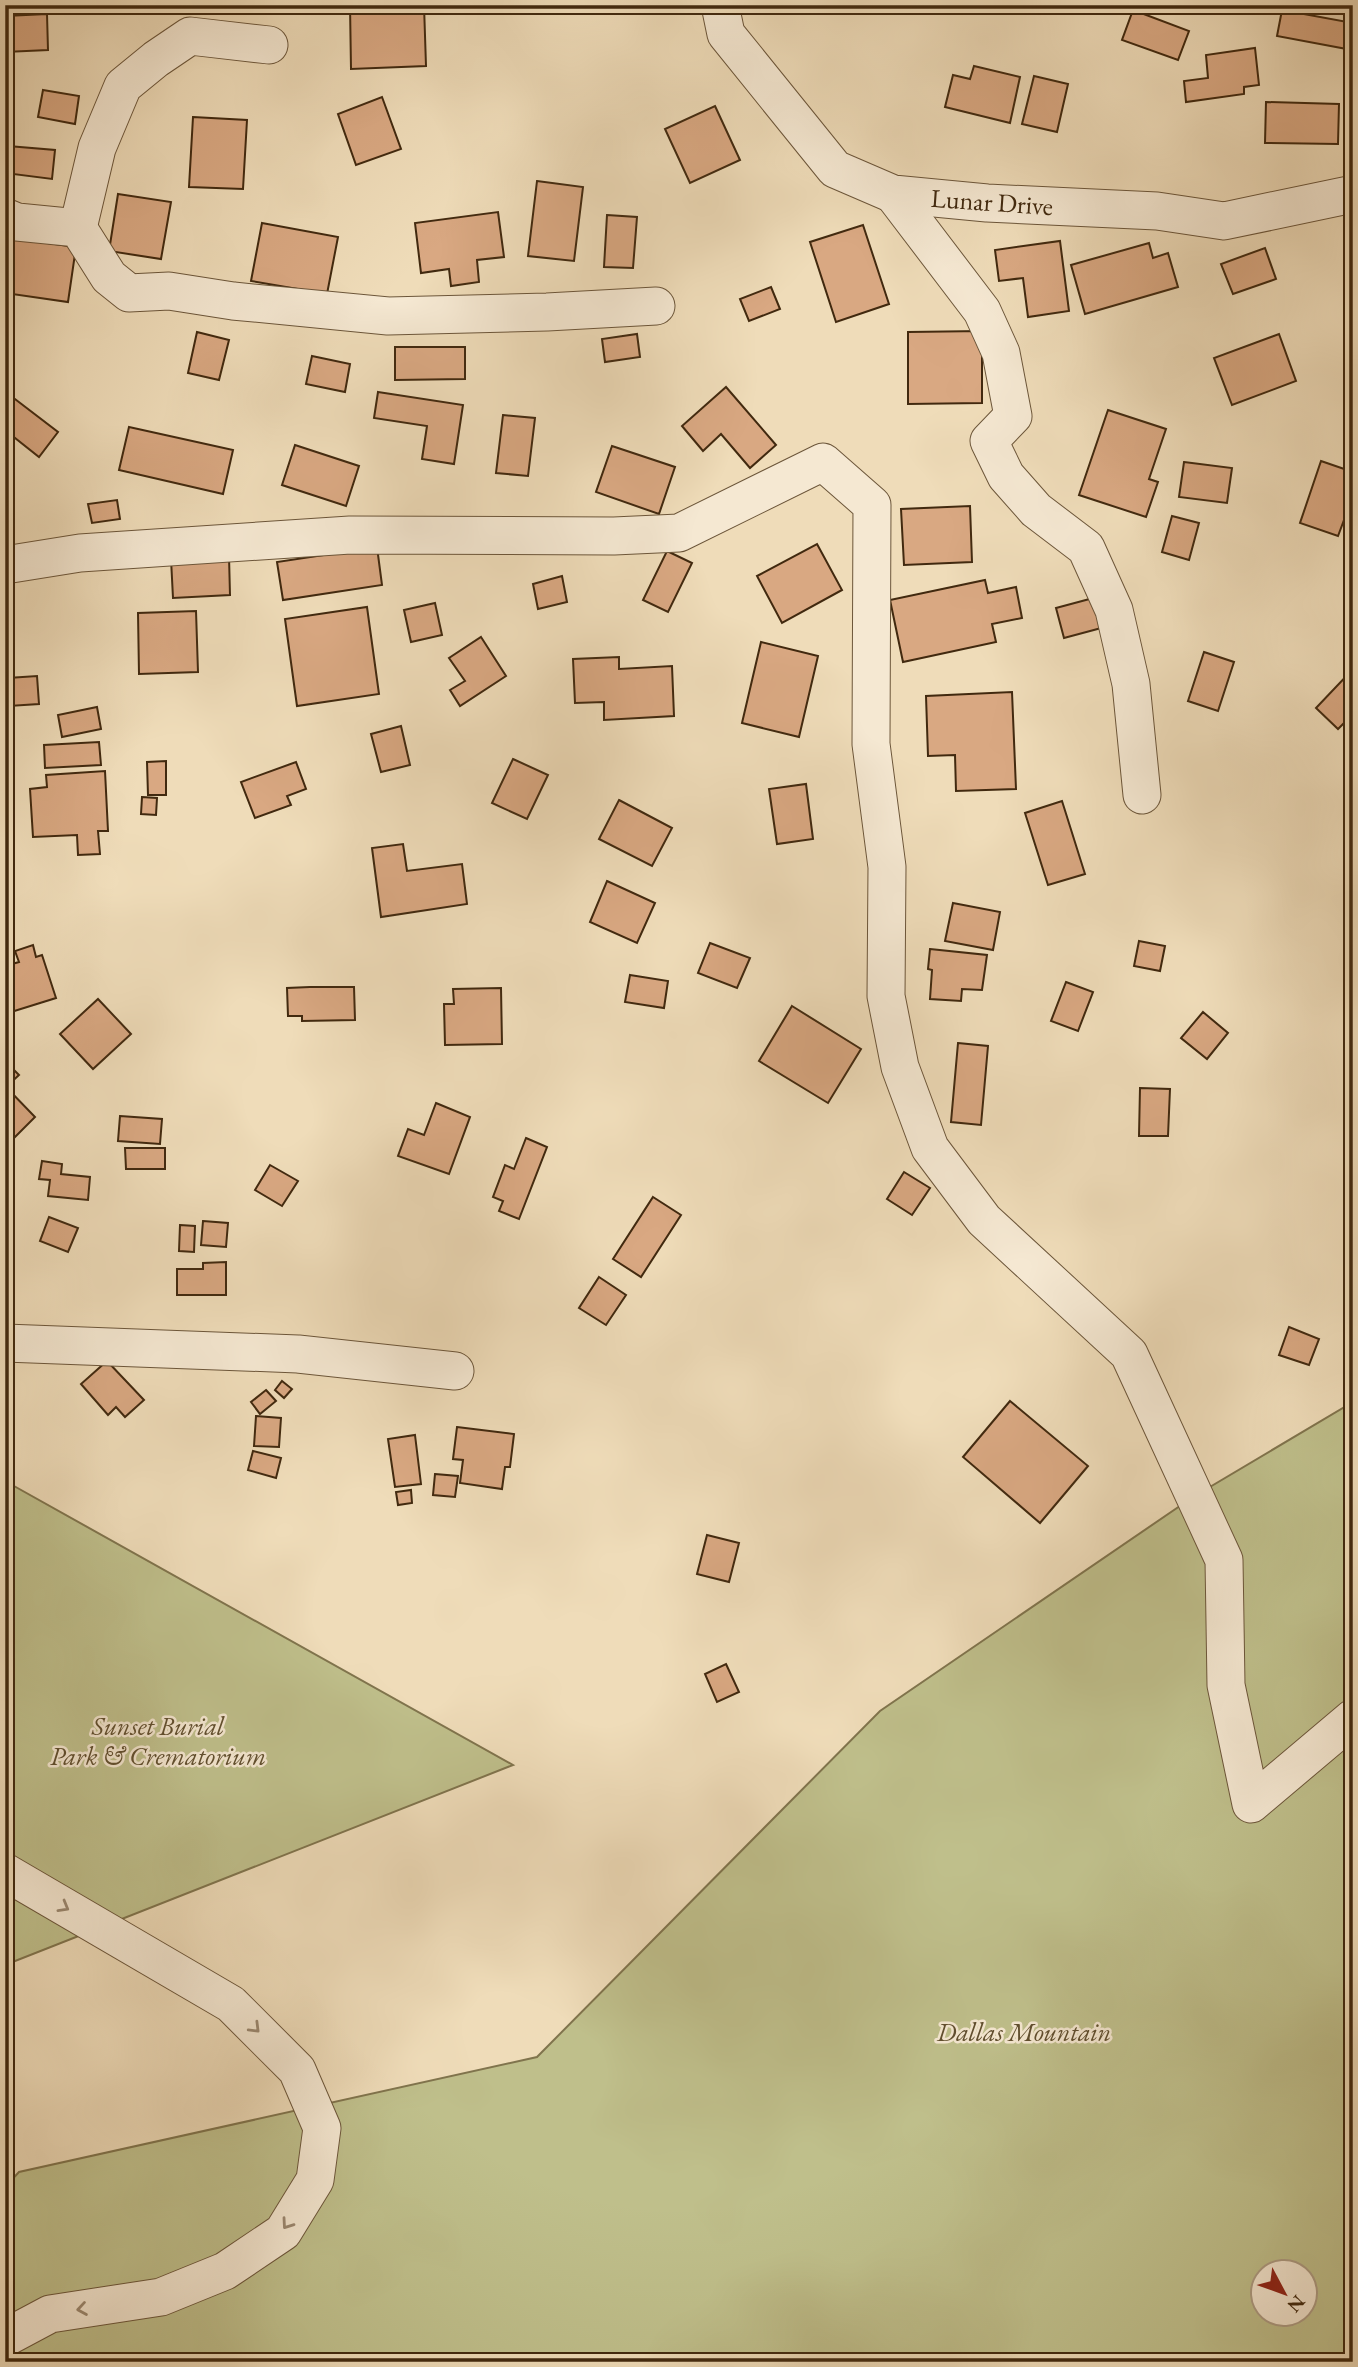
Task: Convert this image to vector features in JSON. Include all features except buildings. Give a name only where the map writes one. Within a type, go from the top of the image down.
[{"type":"street","name":"Lunar Drive","points":[[720,5],[726,34],[835,169],[893,194],[987,203],[1157,211],[1224,221],[1353,194]]},
{"type":"street","points":[[269,45],[190,36],[123,86],[97,148],[78,228],[109,277],[129,293],[169,291],[233,301],[388,316],[656,306]]},
{"type":"street","points":[[893,194],[930,239],[982,311],[1001,353],[1013,416],[989,441],[1006,476],[1036,510],[1086,548],[1114,610],[1130,684],[1142,795]]},
{"type":"street","points":[[5,217],[17,222],[78,228]]},
{"type":"street","points":[[5,565],[80,553],[350,535],[614,536],[679,533],[823,462],[872,505],[871,744],[887,867],[886,996],[901,1067],[930,1148],[984,1220],[1129,1354],[1224,1560],[1226,1685],[1251,1804],[1353,1718]]},
{"type":"street","points":[[5,1343],[298,1354],[455,1371]]},
{"type":"street","points":[[5,1872],[231,2004],[297,2070],[322,2128],[315,2180],[283,2232],[254,2252],[225,2271],[161,2297],[50,2314],[5,2338]]},
{"type":"green space","name":"Dallas Mountain","points":[[1353,1402],[1353,2362],[5,2362],[5,2187],[19,2172],[537,2057],[880,1711],[1193,1497]]},
{"type":"green space","name":"Sunset Burial Park & Crematorium","points":[[5,1481],[513,1765],[5,1965]]}]
